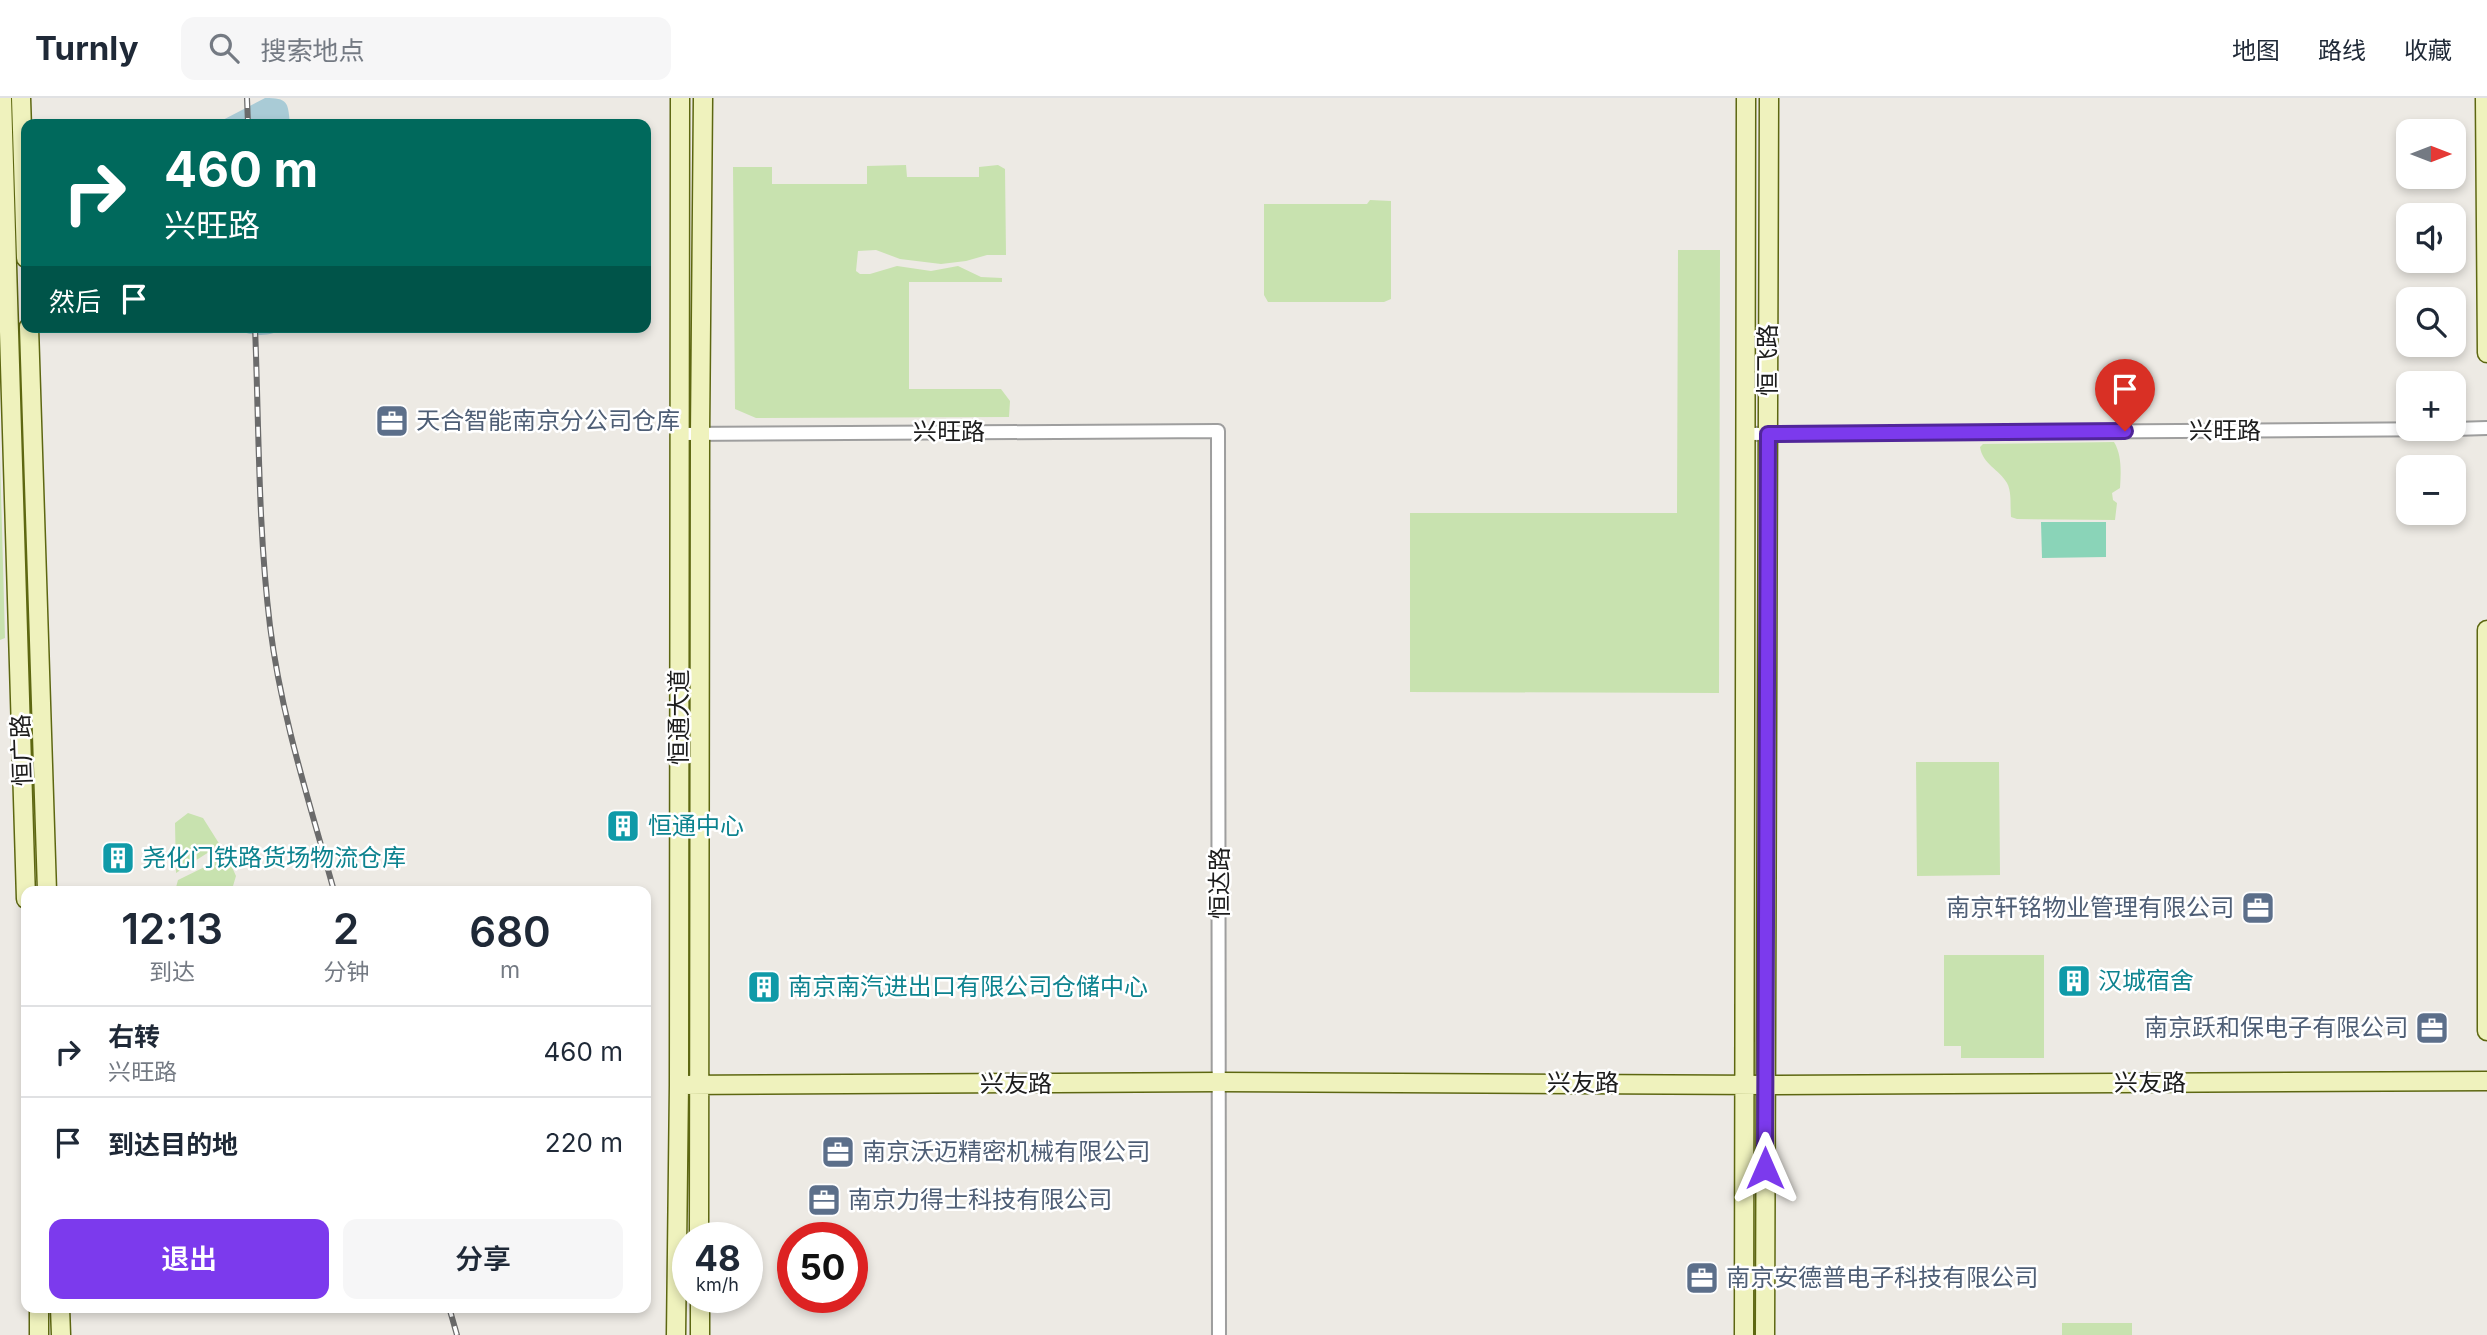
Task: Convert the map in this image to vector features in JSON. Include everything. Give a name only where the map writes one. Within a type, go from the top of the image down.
[{"type":"main road","name":"恒广路","points":[[2,98],[26,886]]},
{"type":"main road","points":[[21,98],[22,119]]},
{"type":"main road","name":"恒通大道","points":[[676,1335],[679,1085],[680,98]]},
{"type":"main road","name":"恒通大道","points":[[699,1222],[703,98]]},
{"type":"main road","name":"恒飞路","points":[[1744,1335],[1746,98]]},
{"type":"main road","name":"恒飞路","points":[[1765,1335],[1769,98]]},
{"type":"main road","points":[[2484,98],[2487,354]]},
{"type":"main road","name":"恒广路","points":[[29,333],[47,886]]},
{"type":"main road","points":[[2487,630],[2487,1031]]},
{"type":"main road","name":"兴友路","points":[[679,1085],[2487,1081]]},
{"type":"main road","points":[[39,1313],[40,1335]]},
{"type":"main road","points":[[60,1313],[61,1335]]},
{"type":"main road","points":[[699,1313],[700,1335]]},
{"type":"street","name":"兴旺路","points":[[2466,429],[2487,428]]},
{"type":"street","name":"兴旺路","points":[[1746,434],[2396,429]]},
{"type":"street","name":"兴旺路","points":[[680,434],[1218,431]]},
{"type":"street","name":"恒达路","points":[[1218,431],[1219,1335]]},
{"type":"green space","points":[[906,165],[907,177],[979,177],[979,167],[998,165],[1005,169],[1006,255],[987,255],[941,264],[900,259],[876,250],[858,251],[856,271],[870,274],[897,266],[931,271],[958,266],[981,277],[1002,278],[1002,282],[909,282],[909,389],[1001,389],[1010,401],[1009,417],[756,418],[735,409],[733,167],[772,167],[772,184],[867,184],[867,166]]},
{"type":"green space","points":[[1370,200],[1391,201],[1391,299],[1384,302],[1268,302],[1264,295],[1264,204],[1367,204]]},
{"type":"green space","points":[[1678,250],[1720,250],[1719,693],[1410,692],[1410,513],[1677,513]]},
{"type":"green space","points":[[2114,442],[2121,470],[2120,488],[2112,493],[2113,500],[2117,503],[2115,520],[2011,517],[2009,487],[1984,458],[1980,447],[1983,444]]},
{"type":"green space","points":[[0,456],[5,638],[0,640]]},
{"type":"green space","points":[[2041,522],[2106,522],[2106,557],[2042,558]]},
{"type":"green space","points":[[1916,762],[1999,762],[2000,875],[1917,876]]},
{"type":"green space","points":[[188,813],[203,818],[220,845],[176,873],[175,823]]},
{"type":"green space","points":[[227,856],[236,876],[233,886],[176,886],[178,880]]},
{"type":"green space","points":[[1944,955],[2044,955],[2044,1058],[1961,1058],[1961,1046],[1944,1046]]},
{"type":"green space","points":[[2062,1323],[2132,1323],[2132,1335],[2062,1335]]},
{"type":"water","points":[[265,98],[282,100],[287,106],[289,119],[225,119]]},
{"type":"water","points":[[248,333],[273,333],[264,335]]},
{"type":"railway","points":[[247,98],[248,119]]},
{"type":"railway","points":[[255,333],[261,514],[270,626],[281,693],[333,886]]},
{"type":"railway","points":[[451,1313],[457,1335]]},
{"type":"place","name":"天合智能南京分公司仓库","points":[[392,421]]},
{"type":"place","name":"恒通中心","points":[[623,826]]},
{"type":"place","name":"尧化门铁路货场物流仓库","points":[[118,858]]},
{"type":"place","name":"南京轩铭物业管理有限公司","points":[[2258,908]]},
{"type":"place","name":"汉城宿舍","points":[[2074,981]]},
{"type":"place","name":"南京南汽进出口有限公司仓储中心","points":[[764,987]]},
{"type":"place","name":"南京跃和保电子有限公司","points":[[2432,1028]]},
{"type":"place","name":"南京沃迈精密机械有限公司","points":[[838,1152]]},
{"type":"place","name":"南京力得士科技有限公司","points":[[824,1200]]},
{"type":"place","name":"南京安德普电子科技有限公司","points":[[1702,1278]]},
{"type":"route","points":[[1765,1168],[1768,434],[2125,431]]}]
